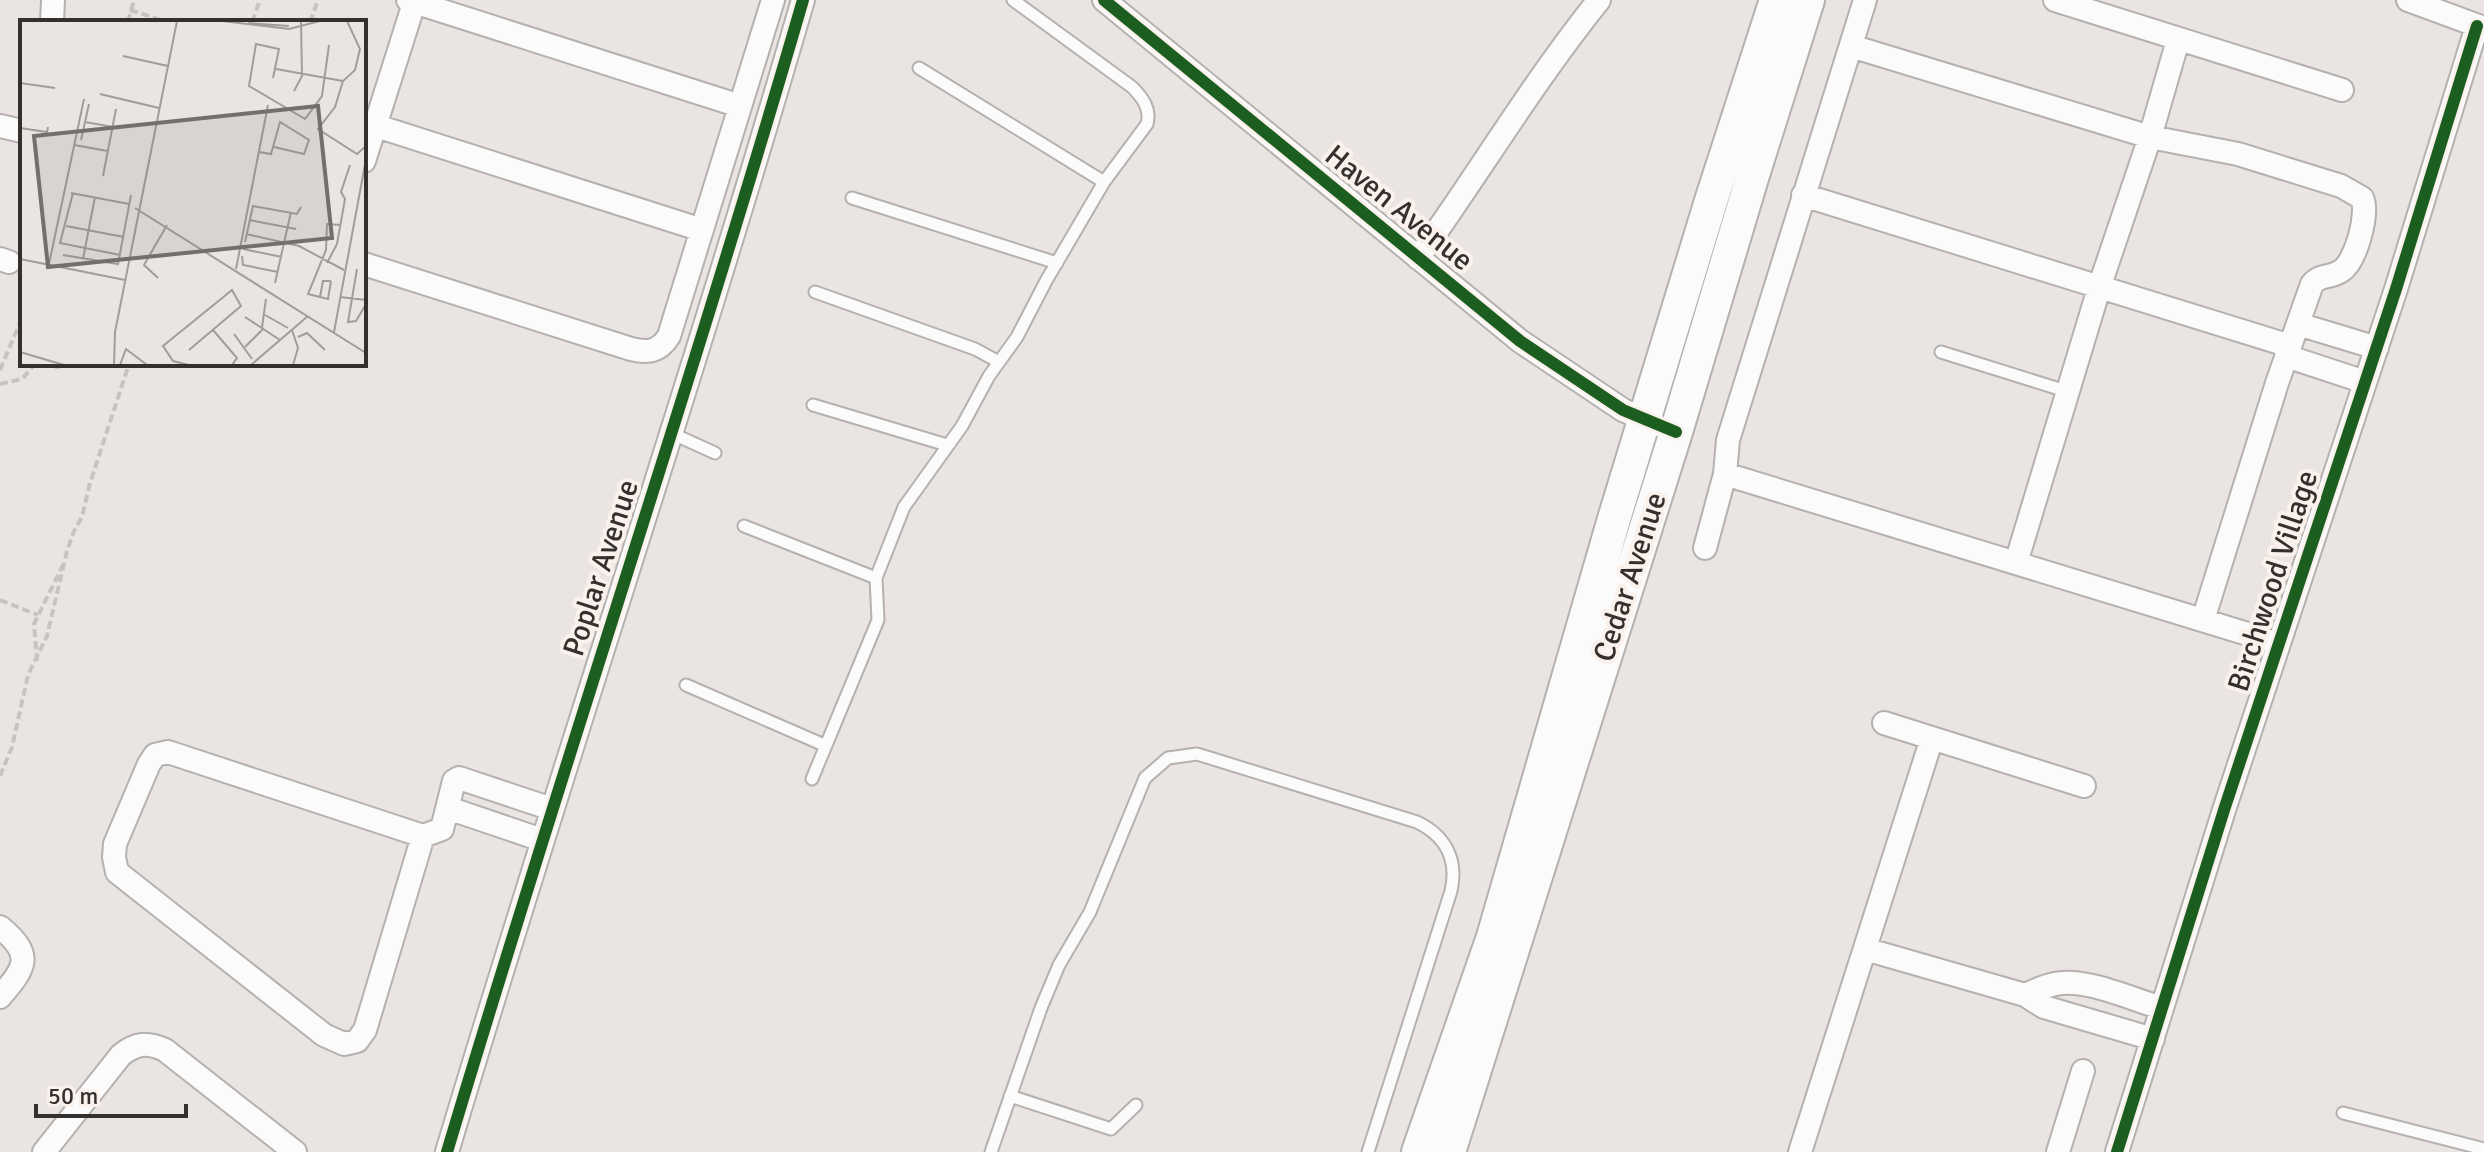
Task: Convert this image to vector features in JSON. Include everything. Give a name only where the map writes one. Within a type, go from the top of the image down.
[{"type":"main road","name":"Cedar Avenue","points":[[1449,1152],[1644,421],[1776,0]]},
{"type":"main road","name":"Cedar Avenue","points":[[1418,1152],[1676,432],[1808,0]]},
{"type":"street","points":[[52,20],[53,0]]},
{"type":"street","points":[[366,265],[631,349],[648,352],[660,348],[669,336],[773,0]]},
{"type":"street","name":"Poplar Avenue","points":[[447,1152],[803,0]]},
{"type":"street","name":"Haven Avenue","points":[[1104,0],[1531,349],[1644,421],[1676,432]]},
{"type":"street","points":[[1418,258],[1484,165],[1549,64],[1599,0]]},
{"type":"street","points":[[1705,548],[1725,474],[1728,440],[1865,0]]},
{"type":"street","points":[[2055,0],[2342,90]]},
{"type":"street","points":[[2408,0],[2481,27]]},
{"type":"street","points":[[366,146],[369,124],[412,1],[740,106]]},
{"type":"street","name":"Birchwood Village","points":[[2117,1152],[2224,810],[2481,27]]},
{"type":"street","points":[[2016,563],[2178,40]]},
{"type":"street","points":[[1851,46],[2150,137],[2238,154],[2349,188],[2362,198],[2366,208],[2350,261],[2340,272],[2313,282],[2288,351],[2203,620]]},
{"type":"street","points":[[369,124],[702,230]]},
{"type":"street","points":[[0,126],[20,131]]},
{"type":"street","points":[[1803,195],[2100,285],[2288,351],[2365,382]]},
{"type":"street","points":[[2298,324],[2377,348]]},
{"type":"street","points":[[1725,474],[2264,639]]},
{"type":"street","points":[[1884,723],[2084,786]]},
{"type":"street","points":[[1800,1152],[1932,738]]},
{"type":"street","points":[[423,836],[365,1030],[357,1041],[344,1044],[324,1035],[117,872],[114,862],[115,844],[149,764],[155,755],[168,752],[423,836],[442,829],[454,781],[459,778],[552,809]]},
{"type":"street","points":[[448,808],[542,840]]},
{"type":"street","points":[[0,927],[23,952],[16,977],[0,997]]},
{"type":"street","points":[[1865,949],[2025,995],[2044,1007],[2153,1039]]},
{"type":"street","points":[[2025,995],[2063,983],[2082,985],[2162,1008]]},
{"type":"street","points":[[44,1152],[121,1055],[145,1044],[165,1050],[295,1152]]},
{"type":"street","points":[[2058,1152],[2083,1071]]},
{"type":"lane","points":[[812,779],[878,620],[876,578],[904,507],[962,426],[1017,337],[1104,182],[1147,124],[1149,116],[1145,104],[1132,87],[1013,0]]},
{"type":"lane","points":[[919,68],[1104,182]]},
{"type":"lane","points":[[852,198],[1057,263]]},
{"type":"lane","points":[[815,292],[975,349],[999,362]]},
{"type":"lane","points":[[1941,352],[2069,392]]},
{"type":"lane","points":[[813,405],[947,445]]},
{"type":"lane","points":[[671,433],[715,453]]},
{"type":"lane","points":[[744,526],[876,578]]},
{"type":"lane","points":[[686,685],[824,745]]},
{"type":"lane","points":[[991,1152],[1059,965],[1090,912],[1145,778],[1168,758],[1202,754],[1417,822],[1437,834],[1451,855],[1451,891],[1368,1152]]},
{"type":"lane","points":[[1010,1096],[1111,1129],[1136,1105]]},
{"type":"lane","points":[[2343,1113],[2484,1149]]},
{"type":"path","points":[[128,20],[134,0]]},
{"type":"path","points":[[253,20],[260,0]]},
{"type":"path","points":[[311,20],[318,0]]},
{"type":"path","points":[[130,10],[160,20]]},
{"type":"path","points":[[0,370],[20,323]]},
{"type":"path","points":[[3,384],[22,379],[33,366]]},
{"type":"path","points":[[0,776],[12,747],[28,675],[47,636],[64,563],[82,517],[128,366]]},
{"type":"path","points":[[37,661],[34,624],[64,563]]},
{"type":"path","points":[[0,600],[38,615]]},
{"type":"cycle path","points":[[447,1152],[803,0]]},
{"type":"cycle path","points":[[1104,0],[1520,341],[1623,410],[1676,432]]},
{"type":"cycle path","points":[[2117,1152],[2224,810],[2396,289],[2477,26]]}]
